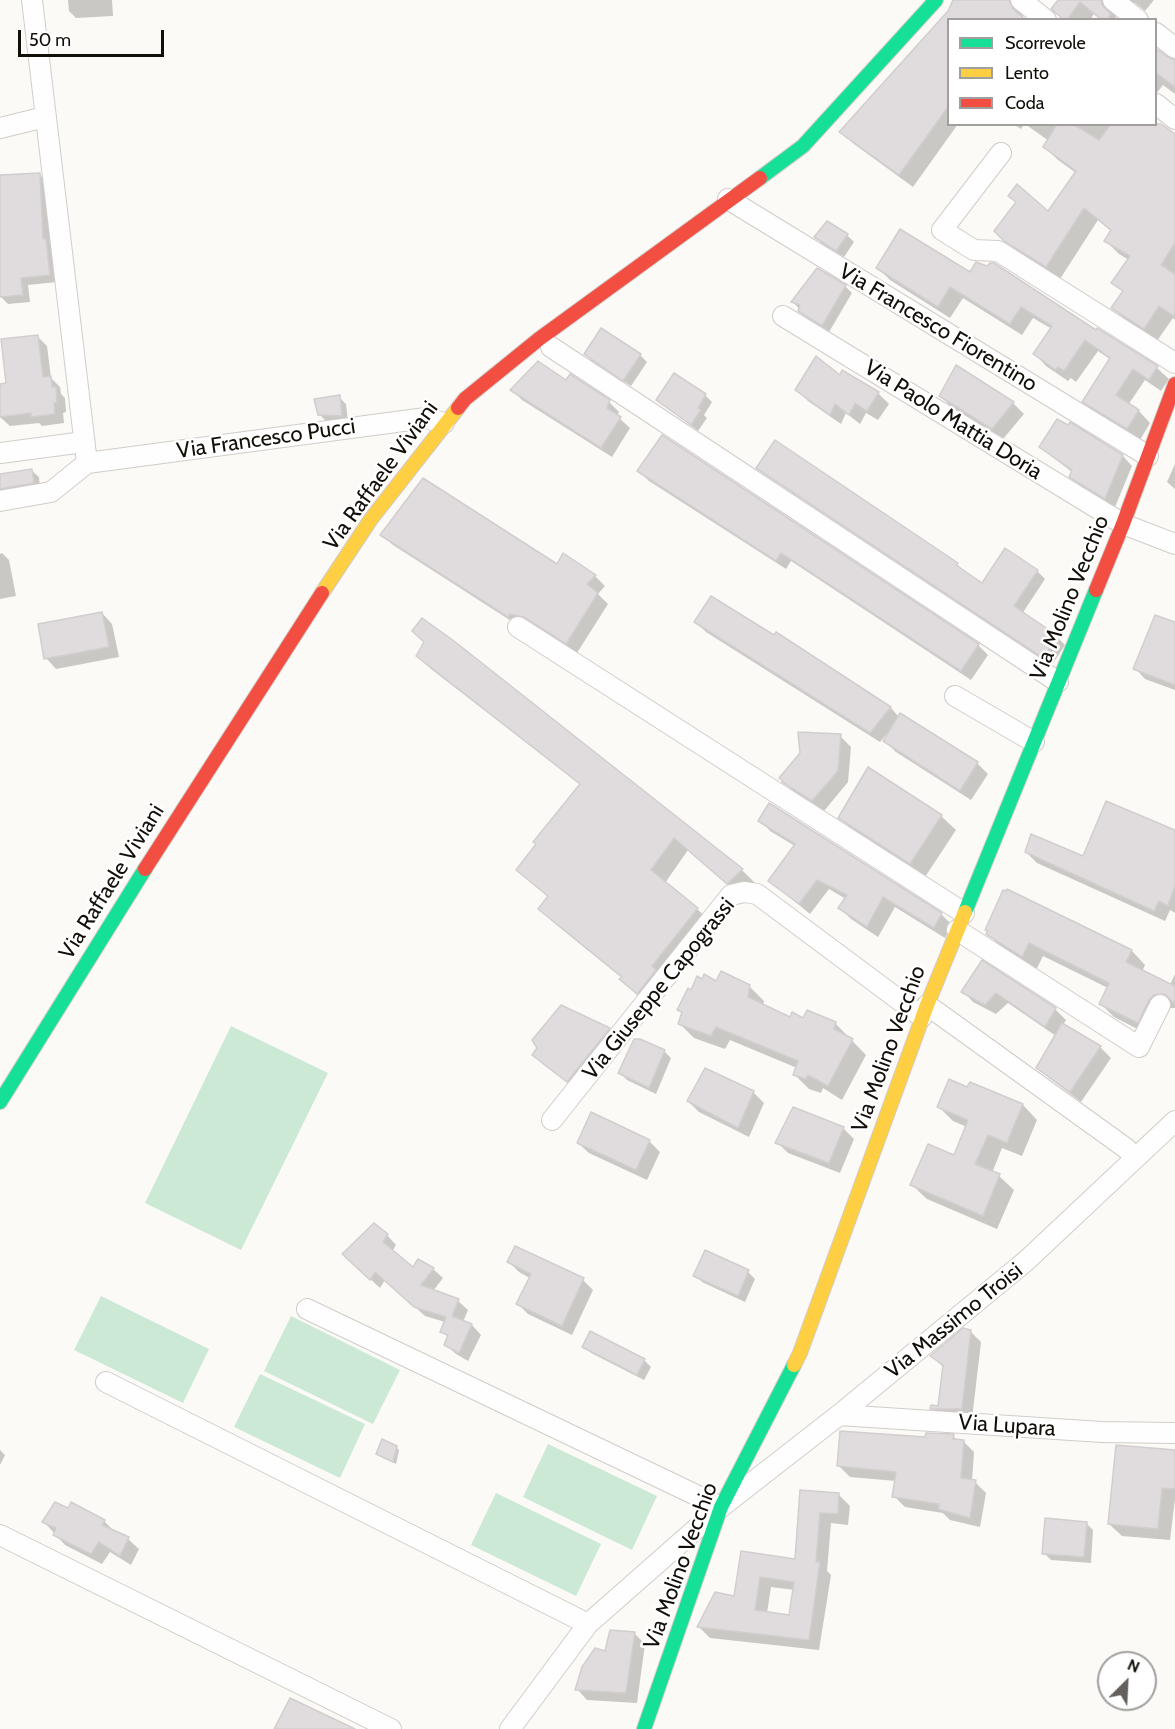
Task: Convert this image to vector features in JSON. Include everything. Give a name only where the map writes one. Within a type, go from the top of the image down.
[{"type":"street","points":[[0,501],[51,492],[87,463],[32,0]]},
{"type":"street","name":"Via Raffaele Viviani","points":[[0,1102],[189,798],[359,538],[444,423],[465,399],[539,339],[803,146],[936,0]]},
{"type":"street","points":[[1021,0],[1044,18]]},
{"type":"street","points":[[1113,0],[1136,18]]},
{"type":"street","points":[[1157,34],[1175,48]]},
{"type":"street","points":[[1157,106],[1175,119]]},
{"type":"street","points":[[0,128],[45,117]]},
{"type":"street","points":[[1001,153],[942,230],[974,250],[998,251],[1175,363]]},
{"type":"street","name":"Via Francesco Fiorentino","points":[[728,199],[1148,456]]},
{"type":"street","name":"Via Paolo Mattia Doria","points":[[783,316],[1123,524],[1175,544]]},
{"type":"street","points":[[551,347],[1058,682]]},
{"type":"street","name":"Via Molino Vecchio","points":[[644,1729],[722,1507],[800,1353],[925,1011],[1123,524],[1173,394]]},
{"type":"street","name":"Via Francesco Pucci","points":[[87,463],[426,418],[444,423]]},
{"type":"street","points":[[0,453],[84,442]]},
{"type":"street","points":[[518,627],[960,922],[1139,1047],[1160,1005]]},
{"type":"street","points":[[955,696],[1034,742]]},
{"type":"street","name":"Via Giuseppe Capograssi","points":[[552,1120],[731,895],[744,892],[757,894],[1127,1149]]},
{"type":"street","name":"Via Massimo Troisi","points":[[510,1729],[588,1624],[722,1507],[1026,1261],[1175,1121]]},
{"type":"street","points":[[307,1310],[722,1507]]},
{"type":"street","points":[[106,1382],[588,1624]]},
{"type":"street","name":"Via Lupara","points":[[838,1415],[1102,1432],[1175,1433]]},
{"type":"street","points":[[0,1535],[391,1729]]},
{"type":"green space","points":[[231,1026],[328,1073],[241,1250],[145,1203]]},
{"type":"green space","points":[[101,1296],[209,1349],[183,1403],[74,1350]]},
{"type":"green space","points":[[291,1316],[400,1370],[373,1424],[264,1371]]},
{"type":"green space","points":[[260,1374],[365,1424],[340,1478],[234,1427]]},
{"type":"green space","points":[[548,1444],[657,1496],[632,1550],[523,1497]]},
{"type":"green space","points":[[496,1493],[601,1544],[576,1596],[471,1545]]},
{"type":"building","points":[[953,0],[1009,0],[1013,9],[1024,18],[947,18],[947,108],[899,175],[839,132],[948,11]]},
{"type":"building","points":[[1058,0],[1101,0],[1102,5],[1111,14],[1108,18],[1100,18],[1080,2],[1068,18],[1062,18],[1051,9]]},
{"type":"building","points":[[1157,49],[1175,60],[1175,87],[1157,74]]},
{"type":"building","points":[[1161,124],[1175,134],[1175,243],[1161,265],[1175,274],[1175,317],[1159,306],[1144,329],[1111,308],[1123,291],[1111,283],[1130,256],[1104,241],[1111,230],[1084,208],[1046,267],[1004,241],[994,231],[1016,202],[1008,196],[1017,184],[1048,211],[1076,171],[1043,147],[1056,126],[1076,126],[1099,140],[1110,126],[1157,126]]},
{"type":"building","points":[[40,173],[43,239],[46,239],[50,275],[21,278],[23,295],[0,297],[0,175]]},
{"type":"building","points":[[827,221],[848,234],[836,251],[814,237]]},
{"type":"building","points":[[900,229],[970,272],[976,262],[987,266],[994,263],[1096,330],[1097,328],[1158,366],[1149,380],[1133,369],[1116,395],[1139,410],[1127,429],[1082,402],[1110,358],[1085,340],[1064,371],[1058,367],[1056,370],[1033,354],[1052,326],[1021,307],[1010,324],[950,287],[938,307],[876,268]]},
{"type":"building","points":[[817,268],[846,285],[822,326],[798,311],[800,305],[791,302]]},
{"type":"building","points":[[601,328],[641,354],[623,381],[584,354]]},
{"type":"building","points":[[38,335],[43,377],[51,376],[52,387],[56,387],[55,414],[31,417],[31,413],[0,417],[0,384],[6,383],[1,339]]},
{"type":"building","points":[[816,356],[840,375],[842,370],[879,392],[867,411],[855,403],[849,415],[835,404],[830,415],[795,390]]},
{"type":"building","points":[[538,361],[566,380],[570,374],[610,400],[607,408],[621,417],[601,448],[510,390]]},
{"type":"building","points":[[956,365],[1014,402],[992,429],[939,396]]},
{"type":"building","points":[[674,373],[706,394],[698,408],[701,410],[691,425],[656,400]]},
{"type":"building","points":[[340,395],[342,416],[318,415],[314,399]]},
{"type":"building","points":[[1057,419],[1068,425],[1070,422],[1123,455],[1105,499],[1069,477],[1072,470],[1039,447]]},
{"type":"building","points":[[662,435],[979,644],[961,671],[781,553],[776,561],[637,471]]},
{"type":"building","points":[[775,440],[958,563],[956,565],[982,583],[1005,548],[1038,570],[1014,606],[1058,636],[1043,658],[756,468]]},
{"type":"building","points":[[32,469],[34,483],[0,489],[0,474]]},
{"type":"building","points":[[423,478],[557,564],[563,553],[596,575],[587,584],[598,593],[566,644],[524,617],[510,614],[508,617],[380,535]]},
{"type":"building","points":[[711,596],[774,635],[776,632],[891,707],[870,733],[694,622]]},
{"type":"building","points":[[102,612],[109,647],[44,659],[38,624]]},
{"type":"building","points":[[1155,615],[1175,622],[1175,685],[1133,669]]},
{"type":"building","points":[[422,618],[743,869],[727,884],[674,838],[651,870],[698,908],[652,966],[656,970],[637,994],[619,979],[622,977],[538,909],[548,896],[516,870],[536,844],[533,842],[580,784],[416,656],[424,642],[412,631]]},
{"type":"building","points":[[900,713],[978,762],[960,791],[883,741]]},
{"type":"building","points":[[798,732],[841,734],[838,771],[812,801],[779,778],[800,753]]},
{"type":"building","points":[[868,767],[942,815],[910,864],[838,818]]},
{"type":"building","points":[[1106,801],[1175,830],[1175,885],[1168,906],[1159,901],[1154,911],[1025,852],[1031,834],[1083,856]]},
{"type":"building","points":[[769,803],[942,913],[934,928],[883,897],[867,927],[838,908],[847,895],[817,880],[799,904],[768,881],[795,844],[758,821]]},
{"type":"building","points":[[1007,889],[1132,950],[1126,962],[1175,986],[1175,1004],[1165,994],[1154,995],[1149,1000],[1138,1023],[1099,1004],[1109,983],[1029,943],[1022,957],[986,934],[988,931],[985,930],[1003,890]]},
{"type":"building","points":[[982,960],[1056,1008],[1045,1027],[996,993],[985,1005],[961,992]]},
{"type":"building","points":[[721,971],[750,985],[748,997],[790,1017],[792,1012],[803,1018],[807,1010],[836,1022],[834,1029],[853,1039],[828,1086],[808,1075],[806,1079],[793,1075],[798,1061],[716,1027],[711,1036],[678,1024],[682,1012],[677,1010],[688,988],[691,990],[697,976],[702,979],[704,974],[716,981]]},
{"type":"building","points":[[561,1005],[610,1028],[567,1082],[532,1055],[537,1048],[532,1040]]},
{"type":"building","points":[[1062,1023],[1101,1046],[1070,1092],[1036,1068]]},
{"type":"building","points":[[634,1039],[640,1039],[665,1050],[649,1088],[618,1073]]},
{"type":"building","points":[[705,1068],[754,1091],[738,1128],[687,1101]]},
{"type":"building","points":[[949,1079],[967,1087],[970,1082],[1023,1104],[1007,1143],[988,1135],[975,1164],[1000,1174],[983,1216],[910,1185],[928,1144],[954,1155],[968,1120],[937,1107]]},
{"type":"building","points":[[793,1107],[844,1127],[829,1163],[775,1143]]},
{"type":"building","points":[[591,1112],[650,1140],[636,1170],[577,1143]]},
{"type":"building","points":[[374,1223],[388,1234],[383,1242],[413,1267],[418,1259],[434,1268],[421,1285],[459,1299],[452,1316],[472,1324],[459,1353],[444,1345],[448,1335],[440,1332],[446,1317],[414,1307],[375,1272],[370,1280],[342,1254]]},
{"type":"building","points":[[515,1246],[584,1278],[562,1326],[516,1304],[531,1274],[507,1262]]},
{"type":"building","points":[[705,1250],[749,1270],[738,1296],[693,1276]]},
{"type":"building","points":[[963,1328],[971,1330],[962,1409],[930,1409],[931,1405],[938,1406],[943,1365],[930,1356]]},
{"type":"building","points":[[590,1331],[645,1359],[637,1375],[582,1347]]},
{"type":"building","points":[[840,1431],[925,1437],[926,1433],[954,1434],[953,1439],[964,1440],[961,1478],[976,1480],[970,1518],[938,1509],[939,1504],[892,1497],[896,1472],[837,1466]]},
{"type":"building","points":[[382,1439],[397,1446],[393,1462],[376,1454]]},
{"type":"building","points":[[1116,1445],[1175,1450],[1175,1489],[1162,1488],[1158,1529],[1108,1524]]},
{"type":"building","points":[[800,1490],[839,1493],[838,1514],[820,1513],[816,1562],[820,1562],[809,1640],[697,1627],[715,1592],[734,1596],[741,1551],[795,1559]],"holes":[[[760,1577],[794,1582],[789,1615],[755,1610]]]},
{"type":"building","points":[[55,1502],[68,1508],[71,1502],[105,1520],[102,1525],[129,1537],[120,1556],[99,1542],[91,1554],[53,1535],[56,1528],[42,1522]]},
{"type":"building","points":[[1045,1518],[1087,1522],[1084,1557],[1042,1554]]},
{"type":"building","points":[[610,1630],[635,1632],[626,1693],[575,1690],[582,1667],[595,1648],[605,1651]]},
{"type":"building","points":[[290,1698],[355,1729],[274,1729]]},
{"type":"traffic: fast","points":[[760,178],[803,146],[936,0]]},
{"type":"traffic: fast","points":[[965,912],[1096,590]]},
{"type":"traffic: fast","points":[[0,1102],[145,869]]},
{"type":"traffic: fast","points":[[644,1729],[721,1507],[794,1365]]},
{"type":"traffic: slow","points":[[322,593],[371,519],[458,408]]},
{"type":"traffic: slow","points":[[794,1365],[927,1005],[965,912]]},
{"type":"traffic: jam","points":[[458,408],[465,399],[539,339],[760,178]]},
{"type":"traffic: jam","points":[[1096,590],[1175,384]]},
{"type":"traffic: jam","points":[[145,869],[322,593]]}]
